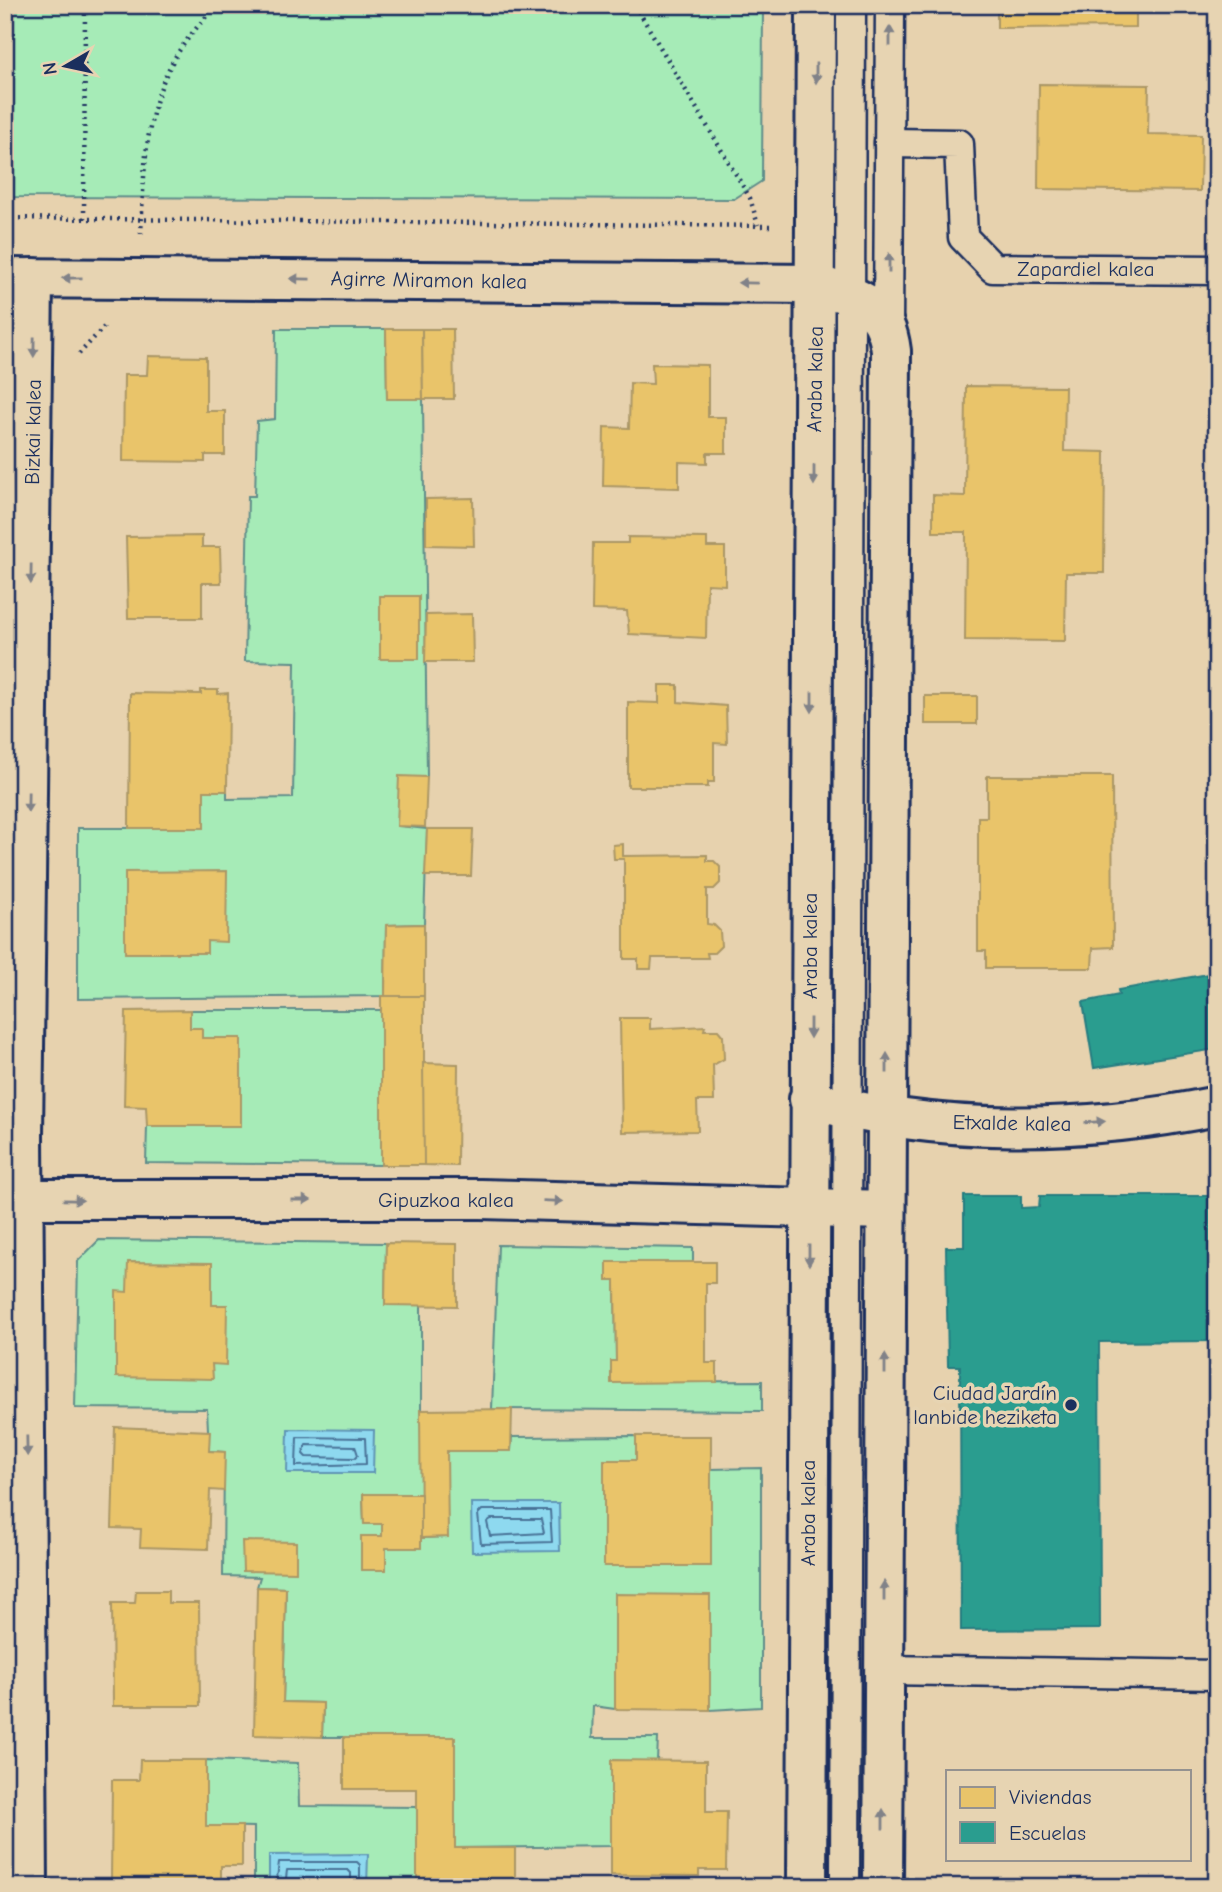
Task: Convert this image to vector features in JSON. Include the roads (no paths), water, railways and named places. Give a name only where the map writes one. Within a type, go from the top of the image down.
[{"type":"street","name":"Araba kalea","points":[[807,1887],[809,1099],[833,290],[816,5]]},
{"type":"street","name":"Agirre Miramon kalea","points":[[19,278],[833,290]]},
{"type":"street","name":"Bizkai kalea","points":[[19,278],[15,1199],[28,1887]]},
{"type":"street","points":[[833,290],[879,312],[888,331],[891,391],[883,1887]]},
{"type":"street","name":"Etxalde kalea","points":[[809,1099],[886,1118],[998,1124],[1083,1123],[1157,1118],[1217,1106]]},
{"type":"street","name":"Gipuzkoa kalea","points":[[15,1199],[481,1199],[886,1210]]},
{"type":"lane","name":"Araba kalea","points":[[845,1887],[848,1110],[833,290],[851,5]]},
{"type":"lane","points":[[888,331],[890,5]]},
{"type":"lane","name":"Zapardiel kalea","points":[[889,143],[959,144],[963,237],[993,268],[1217,270]]},
{"type":"lane","points":[[883,1670],[1217,1675]]},
{"type":"water","points":[[288,1429],[374,1430],[373,1473],[287,1473]]},
{"type":"water","points":[[471,1503],[559,1503],[560,1551],[472,1552]]},
{"type":"water","points":[[368,1854],[367,1887],[269,1887],[269,1855]]},
{"type":"place","name":"Ciudad Jardín lanbide heziketa","points":[[1071,1405]]}]
